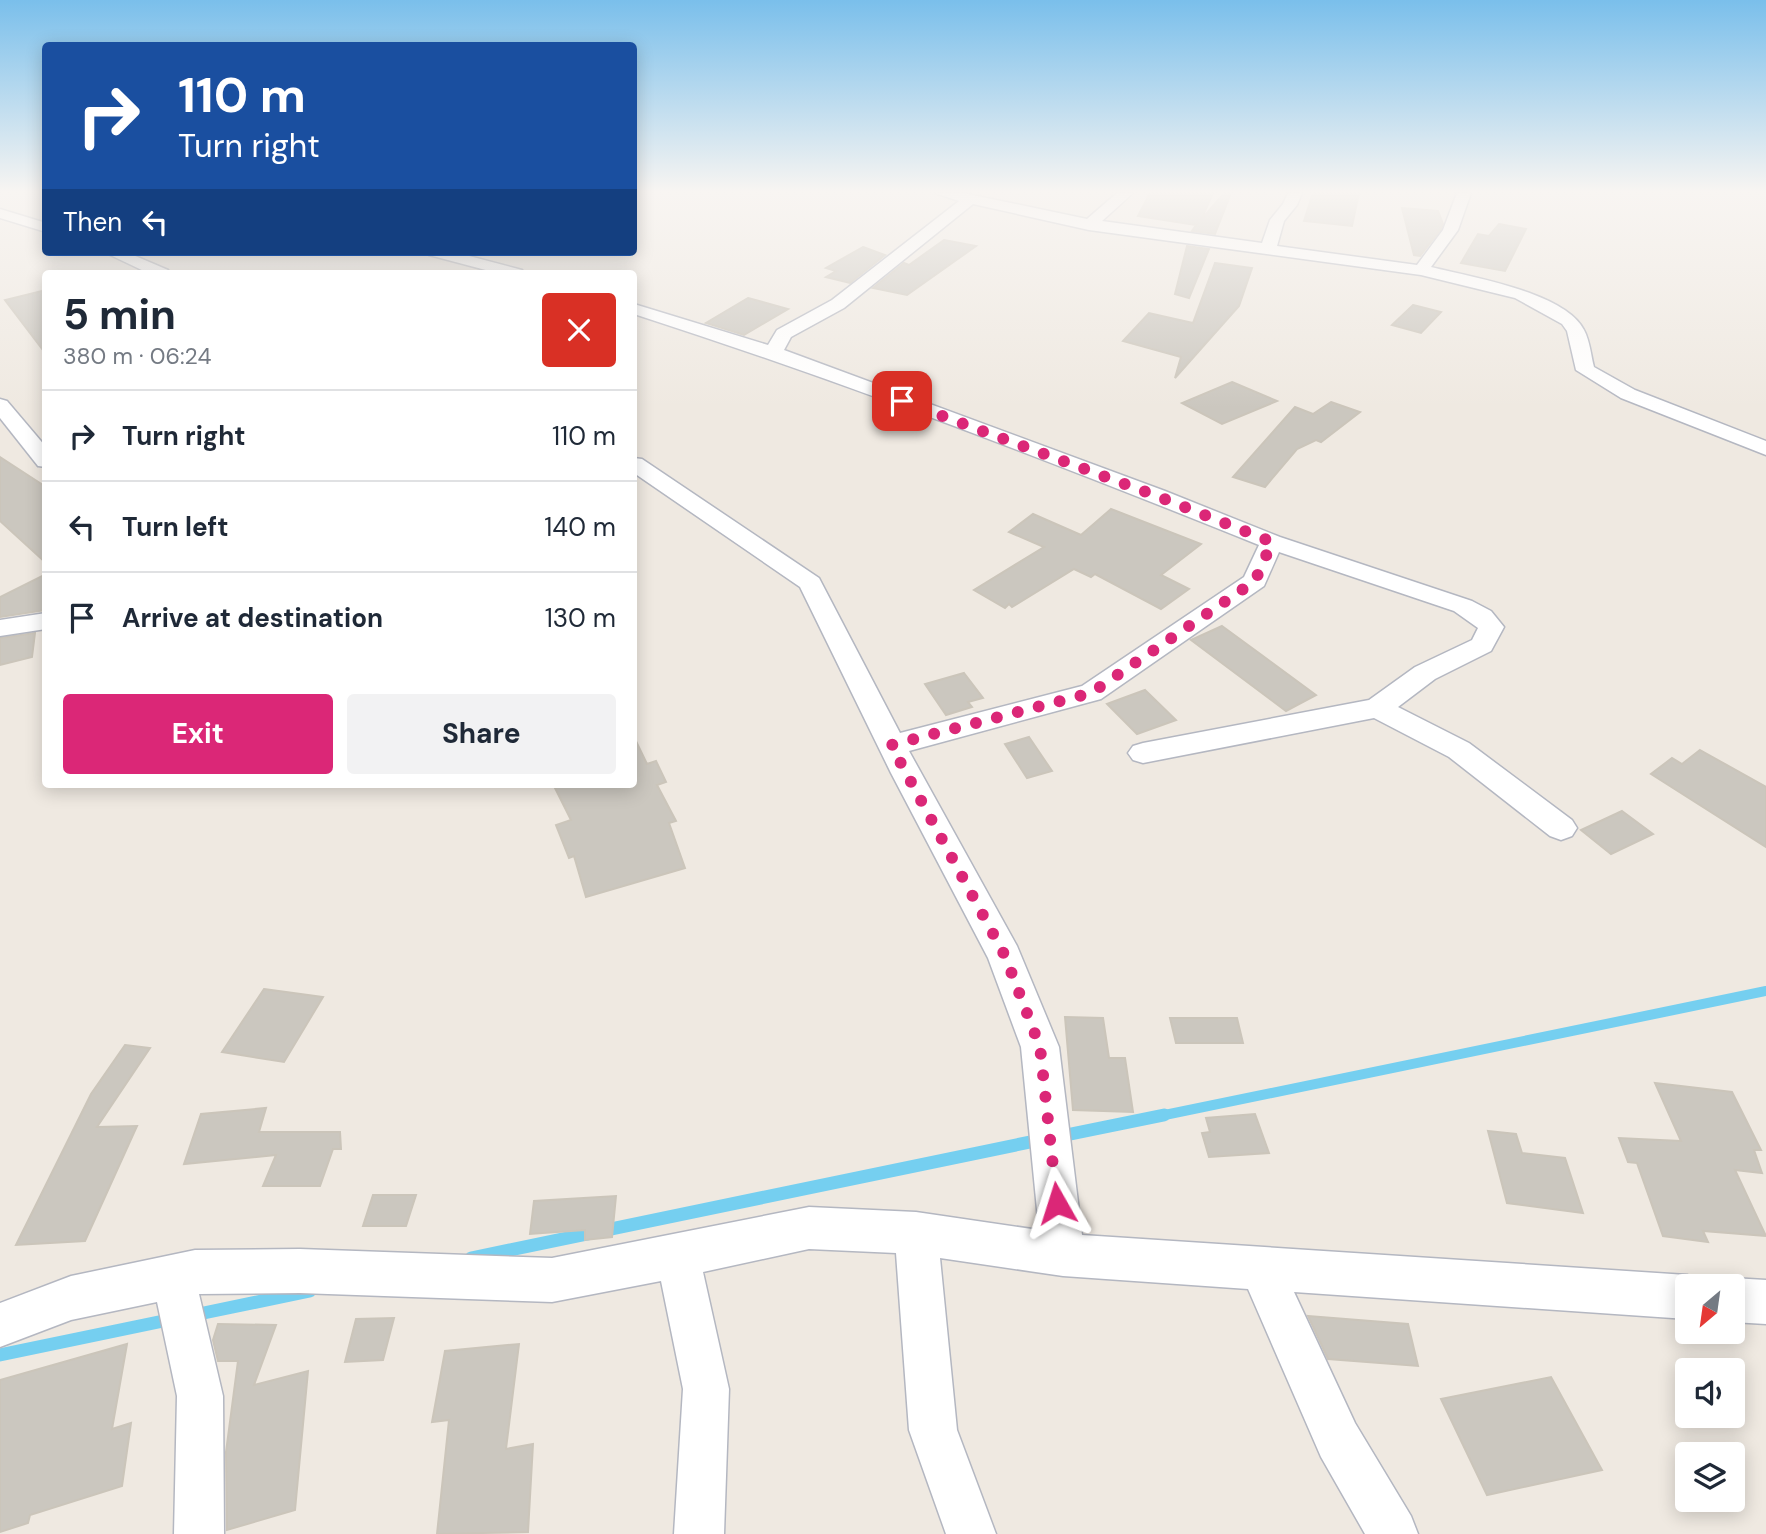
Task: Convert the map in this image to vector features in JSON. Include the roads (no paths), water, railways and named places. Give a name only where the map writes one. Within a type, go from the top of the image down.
[{"type":"street","points":[[489,265],[506,270]]},
{"type":"street","points":[[774,353],[783,334],[838,304],[888,265]]},
{"type":"street","points":[[1382,265],[1421,270],[1521,294],[1568,320],[1576,331],[1585,370],[1604,384],[1668,412],[1742,437],[1766,449]]},
{"type":"street","points":[[1421,270],[1425,265]]},
{"type":"street","points":[[637,310],[774,353],[1157,496],[1272,542],[1463,606],[1482,617],[1491,627],[1482,645],[1424,673],[1377,708],[1143,752]]},
{"type":"street","points":[[0,405],[42,456]]},
{"type":"street","points":[[637,466],[810,583],[891,745],[1005,956],[1040,1047],[1063,1255]]},
{"type":"street","points":[[891,745],[1091,693],[1255,581],[1272,542]]},
{"type":"street","points":[[0,628],[42,622]]},
{"type":"street","points":[[1377,708],[1459,750],[1561,828]]},
{"type":"street","points":[[0,1325],[71,1298],[195,1272],[300,1271],[552,1280],[809,1228],[916,1233],[1063,1255],[1675,1296]]},
{"type":"street","points":[[916,1233],[933,1430],[971,1534]]},
{"type":"street","points":[[678,1256],[706,1390],[699,1534]]},
{"type":"street","points":[[1261,1269],[1338,1440],[1393,1534]]},
{"type":"street","points":[[173,1277],[200,1396],[199,1534]]},
{"type":"street","points":[[1745,1301],[1766,1303]]},
{"type":"waterway","points":[[1155,1117],[1766,991]]},
{"type":"waterway","points":[[1061,1136],[1164,1115]]},
{"type":"waterway","points":[[471,1258],[1040,1140]]},
{"type":"waterway","points":[[194,1315],[310,1291]]},
{"type":"waterway","points":[[0,1355],[173,1319]]}]
